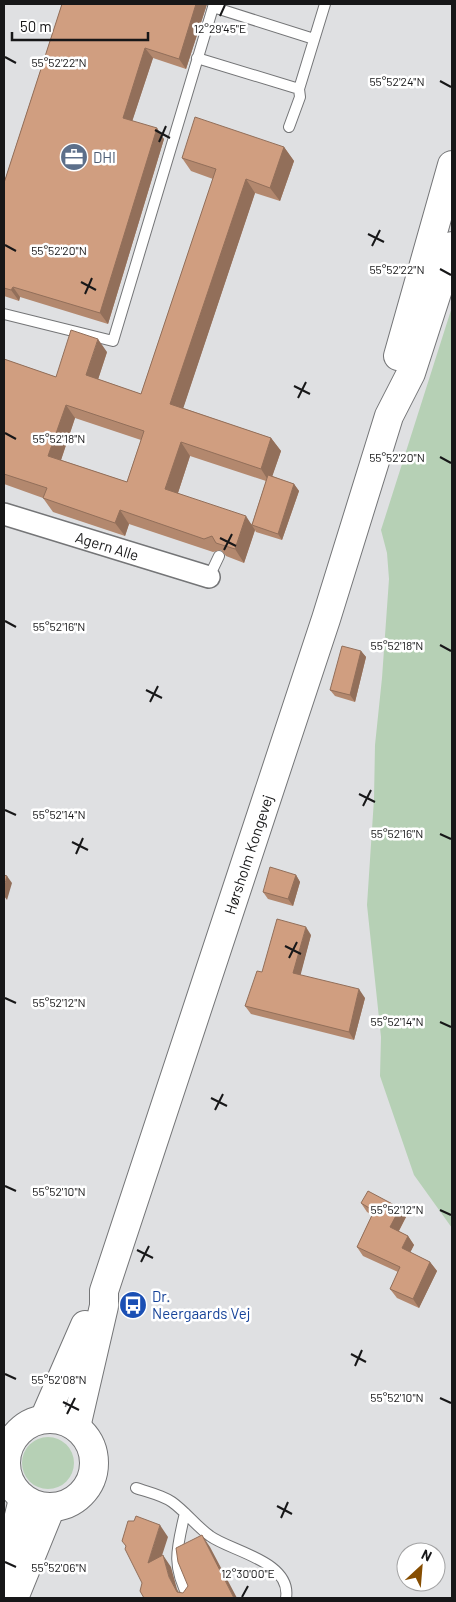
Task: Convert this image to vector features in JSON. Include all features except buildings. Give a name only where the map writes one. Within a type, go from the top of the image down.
[{"type":"main road","name":"Hørsholm Kongevej","points":[[389,416],[395,368],[430,236],[452,165]]},
{"type":"main road","name":"Hørsholm Kongevej","points":[[76,1427],[104,1306],[104,1291],[326,620],[389,416],[411,373],[452,246]]},
{"type":"main road","name":"Hørsholm Kongevej","points":[[44,1419],[94,1304],[104,1291]]},
{"type":"main road","points":[[44,1419],[55,1419],[76,1427],[90,1444],[94,1460],[92,1476],[86,1489],[65,1505],[51,1507],[37,1505],[23,1499],[12,1486],[6,1471],[5,1450],[14,1436],[28,1424],[44,1419]]},
{"type":"main road","points":[[4,1578],[23,1499]]},
{"type":"main road","points":[[14,1598],[51,1507]]},
{"type":"street","name":"Agern Alle","points":[[4,514],[209,577]]},
{"type":"lane","points":[[289,127],[300,97],[299,89],[325,4]]},
{"type":"lane","points":[[4,314],[113,341],[213,6],[314,39]]},
{"type":"lane","points":[[197,58],[299,89]]},
{"type":"lane","points":[[209,577],[219,556]]},
{"type":"lane","points":[[136,1488],[170,1501],[211,1537],[263,1560],[282,1580],[286,1598]]},
{"type":"lane","points":[[185,1513],[176,1559],[179,1581],[189,1598]]},
{"type":"green space","points":[[452,307],[452,1228],[414,1175],[380,1076],[381,1037],[367,905],[374,799],[375,745],[389,579],[387,553],[381,530]]},
{"type":"green space","points":[[48,1437],[62,1441],[70,1449],[74,1463],[70,1477],[62,1485],[48,1489],[34,1485],[26,1477],[22,1463],[26,1449],[34,1441]]},
{"type":"place","name":"DHI","points":[[74,157]]},
{"type":"place","name":"Dr. Neergaards Vej","points":[[133,1305]]}]
